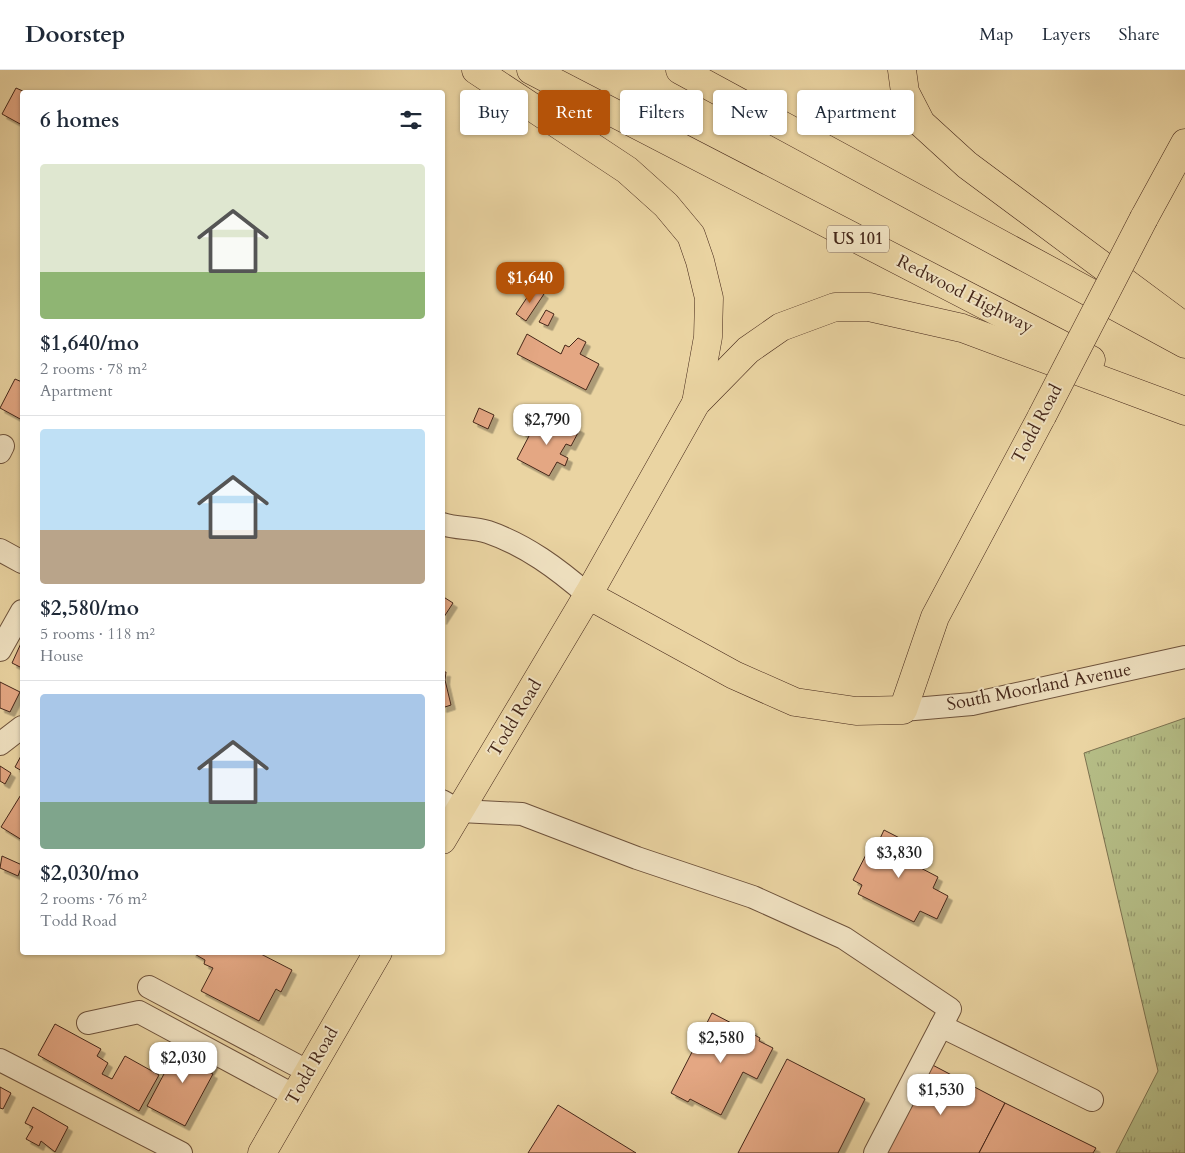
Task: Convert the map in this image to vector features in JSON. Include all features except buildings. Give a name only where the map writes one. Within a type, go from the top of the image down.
[{"type":"main road","points":[[476,70],[627,170],[666,205],[691,235],[700,261],[709,298],[708,338],[696,403]]},
{"type":"main road","name":"Redwood Highway","points":[[531,70],[1185,410]]},
{"type":"main road","points":[[680,70],[1185,344]]},
{"type":"main road","points":[[902,70],[906,92],[921,123],[967,165],[1185,327]]},
{"type":"main road","name":"Todd Road","points":[[902,710],[935,617],[1042,416],[1144,218],[1185,144]]},
{"type":"main road","points":[[696,403],[748,350],[781,327],[835,307],[869,307],[962,328],[1185,410]]},
{"type":"main road","name":"Todd Road","points":[[445,829],[451,806],[588,595],[696,403]]},
{"type":"main road","name":"South Moorland Avenue","points":[[588,595],[734,675],[794,702],[856,711],[902,710]]},
{"type":"main road","name":"Todd Road","points":[[262,1153],[376,955]]},
{"type":"street","points":[[445,525],[452,528],[486,531],[516,544],[555,566],[588,595]]},
{"type":"street","points":[[0,550],[20,561]]},
{"type":"street","points":[[0,650],[20,614]]},
{"type":"street","name":"South Moorland Avenue","points":[[902,710],[972,704],[1185,657]]},
{"type":"street","points":[[0,744],[20,729]]},
{"type":"street","points":[[451,806],[522,814],[637,858],[753,897],[844,938],[950,1009],[875,1153]]},
{"type":"street","points":[[149,987],[309,1072]]},
{"type":"street","points":[[88,1024],[138,1012],[295,1096]]},
{"type":"street","points":[[941,1026],[1092,1100]]},
{"type":"street","points":[[0,1060],[181,1153]]},
{"type":"green space","points":[[1185,718],[1185,1153],[1116,1153],[1158,1071],[1084,753]]}]
